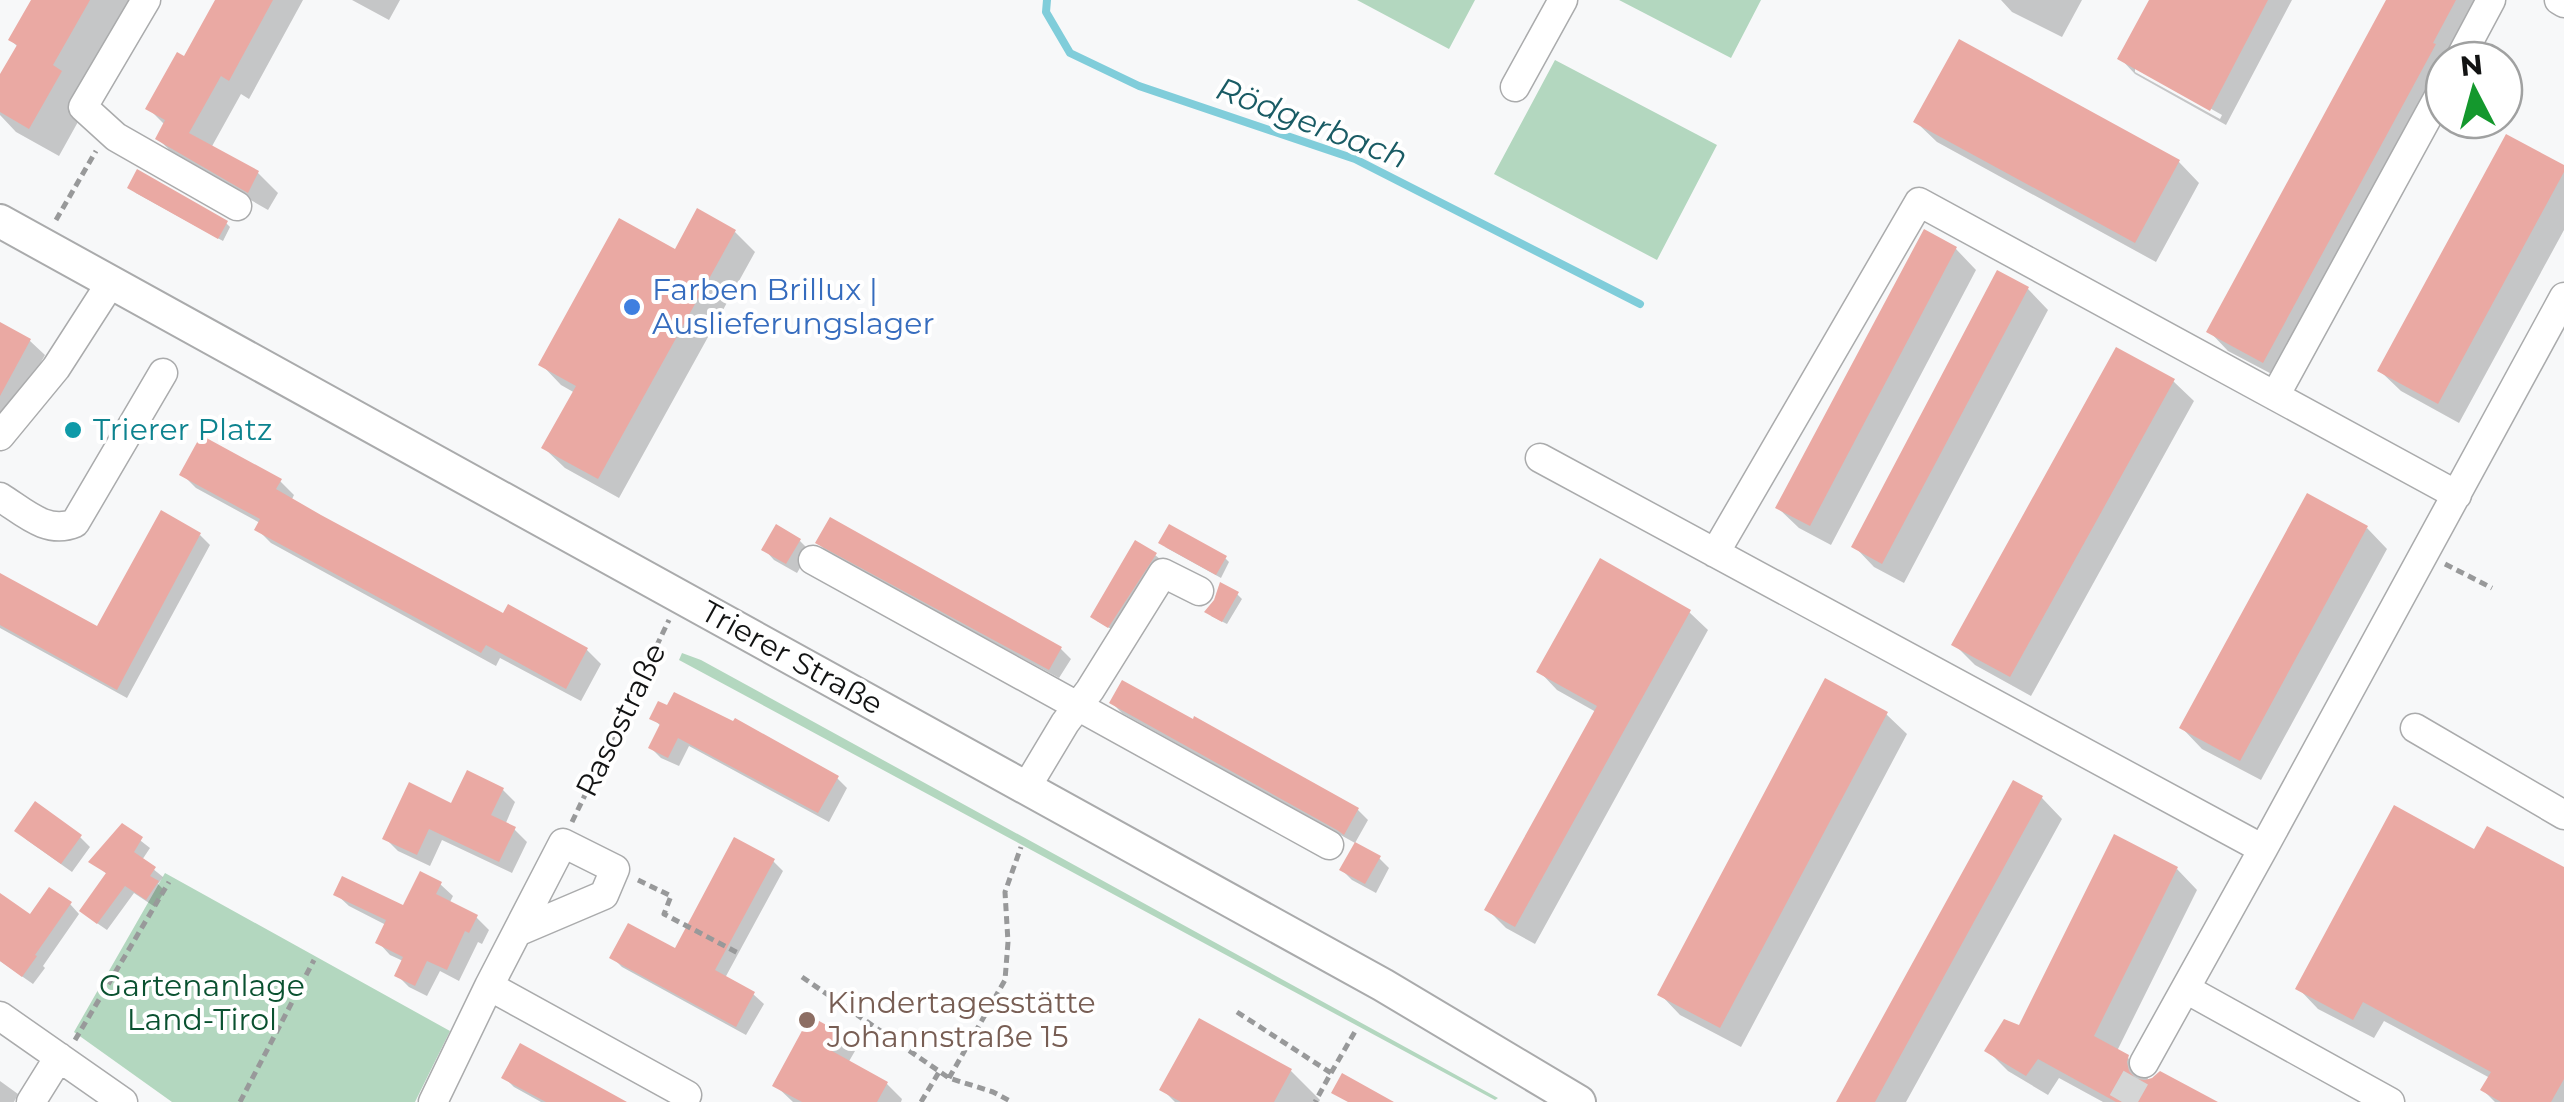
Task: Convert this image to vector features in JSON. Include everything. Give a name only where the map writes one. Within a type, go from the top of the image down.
[{"type":"main road","name":"Trierer Straße","points":[[0,221],[1383,985],[1580,1102]]},
{"type":"street","points":[[146,0],[83,107],[116,137],[237,206]]},
{"type":"street","points":[[1515,88],[1562,0]]},
{"type":"street","points":[[2469,40],[2491,0]]},
{"type":"street","points":[[2275,396],[2424,123]]},
{"type":"street","points":[[1715,553],[1918,202],[2457,495]]},
{"type":"street","points":[[0,436],[56,368],[110,284]]},
{"type":"street","points":[[2144,1063],[2564,297]]},
{"type":"street","points":[[0,498],[45,525],[62,528],[75,523],[162,373]]},
{"type":"street","points":[[1540,458],[2264,849]]},
{"type":"street","points":[[813,560],[1329,845]]},
{"type":"street","points":[[1026,788],[1064,722],[1163,573],[1199,591]]},
{"type":"street","points":[[2416,728],[2564,815]]},
{"type":"street","points":[[433,1102],[562,843],[616,868],[604,895],[518,932]]},
{"type":"street","points":[[488,986],[687,1095]]},
{"type":"street","points":[[2186,989],[2390,1102]]},
{"type":"street","points":[[0,1016],[122,1102]]},
{"type":"street","points":[[31,1102],[61,1058]]},
{"type":"path","points":[[42,244],[98,147],[83,107]]},
{"type":"path","points":[[2424,554],[2492,588]]},
{"type":"path","name":"Rasostraße","points":[[562,843],[680,597]]},
{"type":"path","points":[[949,1078],[1004,980],[1008,942],[1005,892],[1021,848]]},
{"type":"path","points":[[616,868],[671,896],[664,914],[740,954]]},
{"type":"path","points":[[61,1058],[170,882]]},
{"type":"path","points":[[240,1102],[314,960]]},
{"type":"path","points":[[802,977],[949,1078],[1012,1102]]},
{"type":"path","points":[[1237,1012],[1331,1073]]},
{"type":"path","points":[[1316,1102],[1356,1030]]},
{"type":"path","points":[[921,1102],[939,1072]]},
{"type":"green space","points":[[1357,0],[1475,0],[1449,49]]},
{"type":"green space","points":[[1619,0],[1761,0],[1731,58]]},
{"type":"green space","points":[[1555,60],[1717,145],[1657,260],[1494,174]]},
{"type":"green space","points":[[682,653],[1498,1098],[1495,1100],[679,660]]},
{"type":"green space","name":"Gartenanlage Land-Tirol","points":[[165,873],[450,1031],[415,1102],[172,1102],[74,1032]]},
{"type":"building","points":[[31,0],[90,0],[53,65],[62,71],[29,129],[0,112],[0,74],[17,45],[8,40]]},
{"type":"building","points":[[215,0],[273,0],[229,81],[221,76],[189,133],[259,171],[248,193],[155,139],[165,120],[145,109],[177,52],[184,56]]},
{"type":"building","points":[[2149,0],[2268,0],[2210,111],[2117,59]]},
{"type":"building","points":[[2386,0],[2456,0],[2435,40],[2424,40],[2424,66],[2263,363],[2206,332]]},
{"type":"building","points":[[1959,39],[2180,160],[2135,243],[1913,122]]},
{"type":"building","points":[[2503,140],[2517,140],[2564,165],[2564,172],[2438,404],[2377,371]]},
{"type":"building","points":[[137,169],[228,221],[218,239],[127,188]]},
{"type":"building","name":"Farben Brillux | Auslieferungslager","points":[[697,208],[736,230],[598,479],[541,448],[576,386],[538,365],[619,218],[675,249]]},
{"type":"building","points":[[1924,229],[1957,247],[1810,526],[1775,508]]},
{"type":"building","points":[[1997,270],[2029,287],[1882,564],[1851,547]]},
{"type":"building","points":[[0,322],[31,339],[0,396]]},
{"type":"building","points":[[2116,347],[2175,379],[2010,677],[1951,645]]},
{"type":"building","points":[[201,435],[282,479],[276,489],[321,515],[503,613],[508,604],[588,648],[566,689],[486,645],[481,653],[254,530],[260,519],[179,475]]},
{"type":"building","points":[[2307,493],[2368,526],[2240,761],[2179,728]]},
{"type":"building","points":[[161,510],[201,533],[117,690],[0,625],[0,573],[97,626]]},
{"type":"building","points":[[830,517],[1062,647],[1049,670],[815,543]]},
{"type":"building","points":[[776,524],[801,539],[786,564],[761,550]]},
{"type":"building","points":[[1169,524],[1227,556],[1216,575],[1158,543]]},
{"type":"building","points":[[1135,540],[1157,553],[1108,628],[1090,617]]},
{"type":"building","points":[[1600,558],[1691,610],[1515,927],[1484,910],[1597,706],[1536,672]]},
{"type":"building","points":[[1220,582],[1239,592],[1222,622],[1204,612],[1214,600]]},
{"type":"building","points":[[1825,678],[1888,712],[1720,1028],[1657,995]]},
{"type":"building","points":[[1122,680],[1359,808],[1344,835],[1109,703]]},
{"type":"building","points":[[674,692],[733,721],[735,718],[839,776],[818,813],[678,738],[668,758],[648,748],[660,724],[649,719],[658,701],[667,705]]},
{"type":"building","points":[[467,770],[504,788],[491,815],[516,827],[499,862],[429,829],[417,855],[382,839],[409,782],[451,803]]},
{"type":"building","points":[[2013,780],[2043,796],[1875,1102],[1836,1102]]},
{"type":"building","points":[[35,801],[82,835],[61,864],[14,831]]},
{"type":"building","points":[[2394,805],[2474,849],[2487,826],[2564,867],[2564,1079],[2551,1102],[2501,1102],[2480,1090],[2491,1072],[2363,1002],[2353,1020],[2295,989]]},
{"type":"building","points":[[122,823],[143,837],[134,852],[156,867],[150,876],[159,881],[146,900],[125,886],[97,924],[79,911],[106,873],[88,862]]},
{"type":"building","points":[[2114,834],[2178,867],[2094,1036],[2129,1055],[2129,1071],[2136,1079],[2152,1078],[2160,1071],[2218,1102],[2116,1102],[2038,1059],[2026,1076],[1984,1051],[2004,1019],[2019,1025]]},
{"type":"building","points":[[734,837],[775,859],[715,970],[755,992],[736,1027],[609,958],[628,923],[675,948]]},
{"type":"building","points":[[1355,842],[1381,856],[1365,884],[1339,870]]},
{"type":"building","points":[[420,871],[442,882],[436,894],[478,915],[469,933],[465,931],[447,970],[427,961],[415,986],[394,976],[403,957],[375,943],[386,920],[333,895],[342,876],[403,905]]},
{"type":"building","points":[[49,887],[72,902],[22,977],[0,961],[0,893],[30,914]]},
{"type":"building","points":[[810,1016],[841,1033],[832,1051],[888,1082],[877,1102],[802,1102],[772,1086]]},
{"type":"building","points":[[1199,1018],[1292,1069],[1274,1102],[1181,1102],[1159,1090]]},
{"type":"building","points":[[520,1043],[627,1102],[546,1102],[501,1078]]},
{"type":"building","points":[[1342,1073],[1394,1102],[1348,1102],[1331,1093]]},
{"type":"waterway","name":"Rödgerbach","points":[[1047,0],[1046,12],[1070,53],[1139,86],[1355,159],[1640,304]]},
{"type":"tunnel","points":[[2122,1102],[2144,1063]]},
{"type":"place","name":"Farben Brillux | Auslieferungslager","points":[[632,307]]},
{"type":"place","name":"Trierer Platz","points":[[73,430]]},
{"type":"place","name":"Kindertagesstätte Johannstraße 15","points":[[807,1020]]}]
